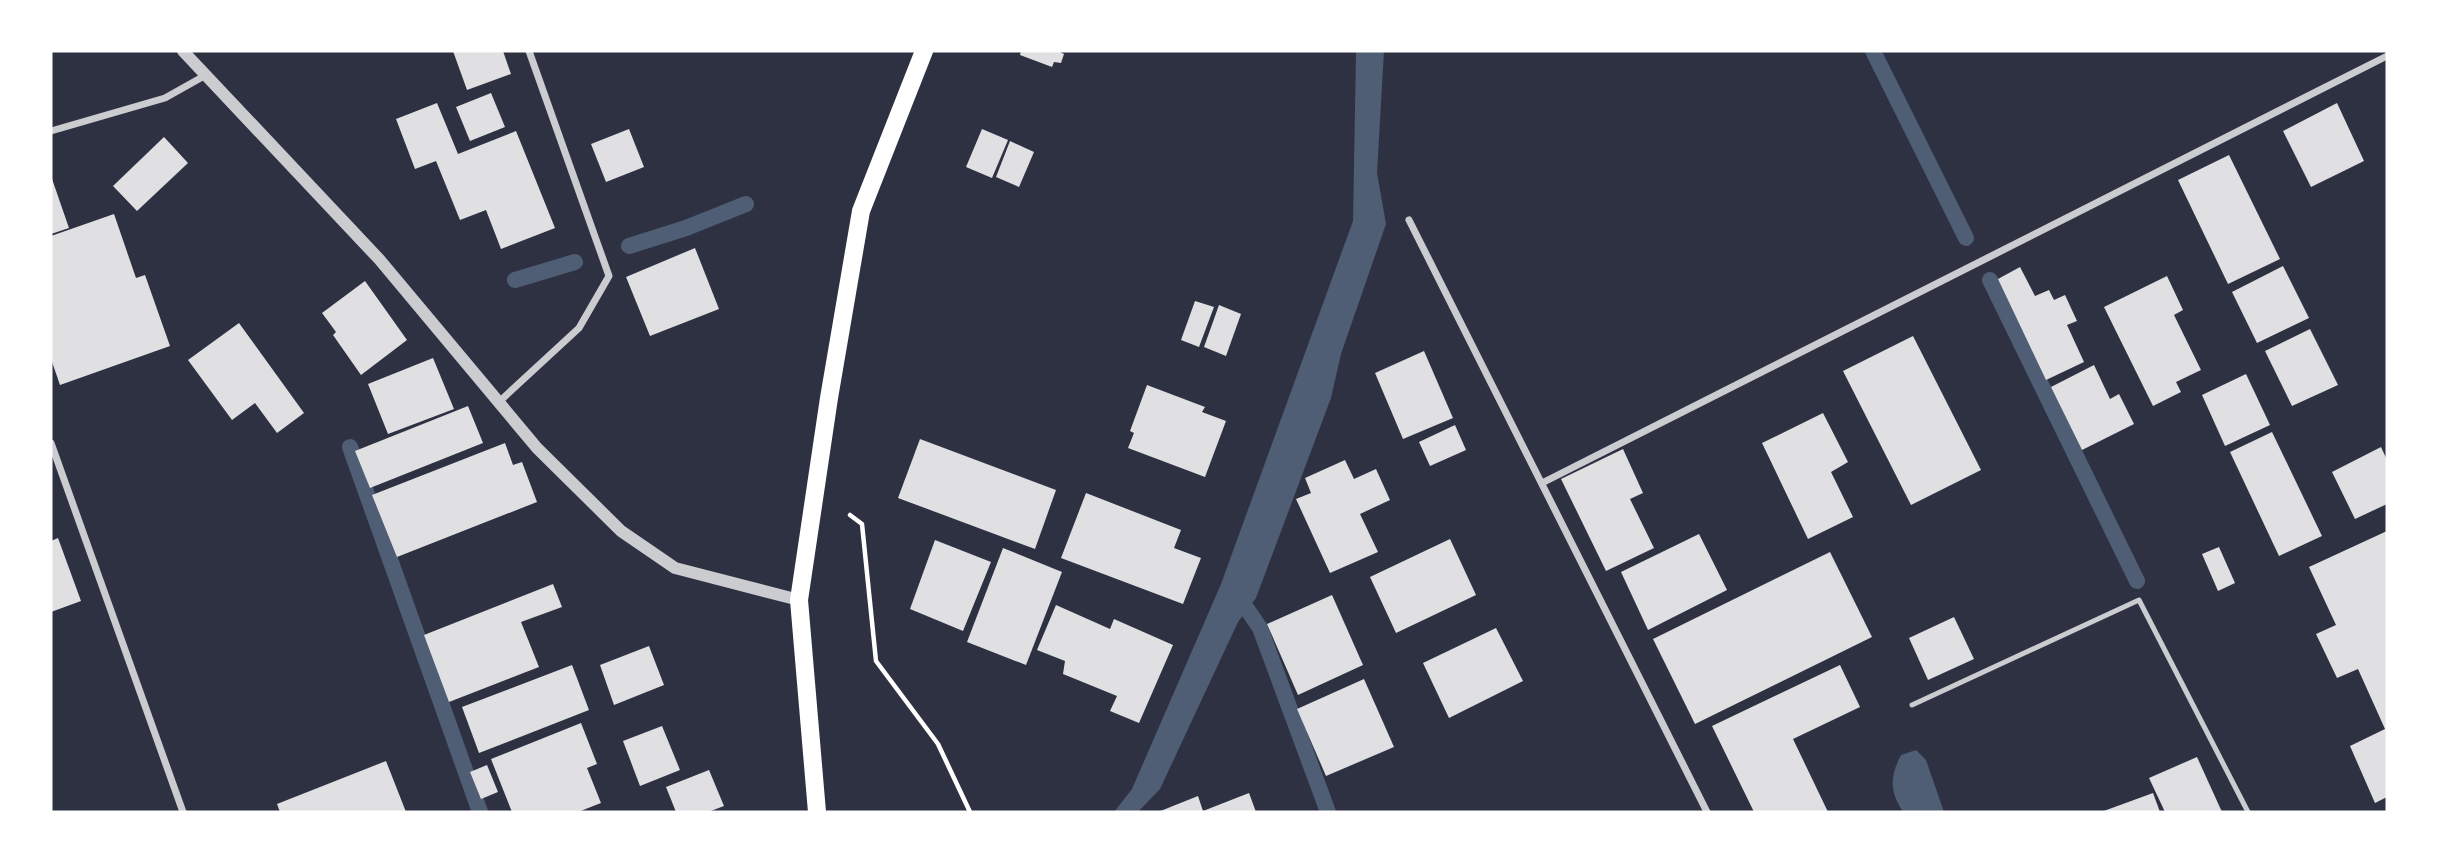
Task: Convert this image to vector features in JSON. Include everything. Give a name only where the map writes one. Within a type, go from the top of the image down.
[{"type":"main road","points":[[817,812],[799,600],[829,398],[861,211],[925,51]]},
{"type":"street","points":[[183,51],[379,259],[537,448],[621,531],[675,568],[799,600]]},
{"type":"street","points":[[500,401],[579,328],[609,276],[529,51]]},
{"type":"street","points":[[1542,483],[2387,56]]},
{"type":"street","points":[[51,131],[165,98],[207,74]]},
{"type":"street","points":[[1409,220],[1707,812]]},
{"type":"street","points":[[51,443],[183,812]]},
{"type":"lane","points":[[1912,705],[2138,600],[2248,812]]},
{"type":"path","points":[[817,490],[862,524],[876,661],[938,744],[970,812]]},
{"type":"water","points":[[1356,51],[1384,51],[1377,173],[1386,224],[1341,354],[1331,398],[1256,598],[1238,622],[1160,789],[1138,812],[1114,812],[1132,789],[1221,584],[1353,221]]},
{"type":"water","points":[[1916,750],[1926,760],[1944,812],[1903,812],[1898,804],[1893,790],[1895,770],[1901,755]]},
{"type":"building","points":[[453,51],[503,51],[511,74],[467,90]]},
{"type":"building","points":[[1021,51],[1058,51],[1064,54],[1061,63],[1054,62],[1052,67],[1020,55]]},
{"type":"building","points":[[491,93],[505,127],[470,141],[456,107]]},
{"type":"building","points":[[437,103],[458,154],[516,131],[555,228],[501,249],[486,210],[460,220],[436,161],[415,169],[396,119]]},
{"type":"building","points":[[2337,103],[2364,161],[2311,187],[2283,131]]},
{"type":"building","points":[[629,129],[644,167],[606,182],[591,144]]},
{"type":"building","points":[[982,129],[1008,140],[992,178],[966,167]]},
{"type":"building","points":[[164,137],[188,163],[137,211],[113,186]]},
{"type":"building","points":[[1010,141],[1034,152],[1019,187],[996,177]]},
{"type":"building","points":[[2229,155],[2280,259],[2228,284],[2178,180]]},
{"type":"building","points":[[51,176],[69,228],[51,234]]},
{"type":"building","points":[[114,214],[136,278],[145,275],[170,346],[60,385],[51,359],[51,236]]},
{"type":"building","points":[[695,248],[719,309],[650,336],[626,277]]},
{"type":"building","points":[[2283,266],[2309,318],[2257,343],[2232,292]]},
{"type":"building","points":[[2020,267],[2035,296],[2049,290],[2054,300],[2065,295],[2077,321],[2067,325],[2084,362],[2046,380],[1998,279]]},
{"type":"building","points":[[2167,276],[2183,310],[2174,315],[2201,370],[2176,382],[2181,392],[2153,406],[2104,307]]},
{"type":"building","points":[[365,281],[407,340],[361,375],[333,335],[336,332],[322,313]]},
{"type":"building","points":[[1195,301],[1214,307],[1199,347],[1181,340]]},
{"type":"building","points":[[1219,305],[1241,314],[1226,356],[1204,347]]},
{"type":"building","points":[[239,323],[304,413],[277,433],[255,403],[232,420],[188,360]]},
{"type":"building","points":[[2310,329],[2338,385],[2292,406],[2265,351]]},
{"type":"building","points":[[1913,336],[1981,470],[1911,505],[1843,371]]},
{"type":"building","points":[[1424,351],[1453,418],[1403,439],[1375,373]]},
{"type":"building","points":[[433,358],[454,409],[388,434],[368,384]]},
{"type":"building","points":[[2094,365],[2110,399],[2119,394],[2134,424],[2082,450],[2051,387]]},
{"type":"building","points":[[2246,374],[2270,425],[2225,446],[2202,395]]},
{"type":"building","points":[[1147,385],[1205,407],[1202,412],[1226,421],[1205,477],[1128,448],[1134,433],[1130,431]]},
{"type":"building","points":[[468,406],[483,443],[370,488],[355,451]]},
{"type":"building","points":[[1823,413],[1848,462],[1831,472],[1853,517],[1808,539],[1762,443]]},
{"type":"building","points":[[1455,425],[1466,450],[1430,466],[1419,442]]},
{"type":"building","points":[[2272,432],[2322,536],[2279,556],[2230,452]]},
{"type":"building","points":[[920,439],[1056,490],[1035,549],[898,498]]},
{"type":"building","points":[[505,443],[513,465],[522,462],[537,502],[397,557],[372,495]]},
{"type":"building","points":[[2381,447],[2387,460],[2387,504],[2355,519],[2332,472]]},
{"type":"building","points":[[1623,449],[1643,493],[1630,499],[1654,548],[1606,571],[1561,479]]},
{"type":"building","points":[[1345,460],[1354,479],[1376,469],[1390,500],[1360,514],[1378,552],[1330,573],[1296,499],[1311,493],[1305,478]]},
{"type":"building","points":[[1086,493],[1181,530],[1174,548],[1201,558],[1183,604],[1061,558]]},
{"type":"building","points":[[2387,531],[2387,797],[2375,803],[2350,746],[2385,729],[2358,669],[2337,678],[2316,634],[2336,625],[2309,567]]},
{"type":"building","points":[[1699,534],[1727,590],[1648,630],[1621,572]]},
{"type":"building","points":[[58,538],[81,601],[51,612],[51,541]]},
{"type":"building","points":[[1450,539],[1476,595],[1396,633],[1370,577]]},
{"type":"building","points":[[935,540],[991,562],[963,631],[910,609]]},
{"type":"building","points":[[2219,547],[2235,583],[2218,591],[2202,554]]},
{"type":"building","points":[[1003,548],[1062,572],[1026,665],[967,642]]},
{"type":"building","points":[[1830,552],[1872,637],[1695,724],[1653,639]]},
{"type":"building","points":[[553,584],[562,607],[521,622],[539,667],[449,702],[424,635]]},
{"type":"building","points":[[1332,595],[1363,665],[1298,695],[1267,624]]},
{"type":"building","points":[[1056,605],[1110,629],[1114,619],[1173,645],[1139,723],[1110,711],[1117,696],[1063,674],[1065,661],[1037,650]]},
{"type":"building","points":[[1954,617],[1974,659],[1928,680],[1909,638]]},
{"type":"building","points":[[1496,628],[1523,681],[1449,718],[1423,663]]},
{"type":"building","points":[[649,646],[664,685],[614,705],[600,665]]},
{"type":"building","points":[[572,665],[589,710],[479,753],[462,707]]},
{"type":"building","points":[[1840,665],[1860,707],[1793,739],[1828,812],[1754,812],[1712,726]]},
{"type":"building","points":[[1364,679],[1394,747],[1326,776],[1297,709]]},
{"type":"building","points":[[581,723],[597,764],[587,768],[601,803],[578,812],[512,812],[491,759]]},
{"type":"building","points":[[662,726],[680,770],[640,786],[623,741]]},
{"type":"building","points":[[2197,757],[2222,812],[2165,812],[2149,778]]},
{"type":"building","points":[[386,761],[406,812],[280,812],[277,804]]},
{"type":"building","points":[[487,765],[498,792],[481,799],[470,772]]},
{"type":"building","points":[[709,770],[724,806],[708,812],[676,812],[666,787]]},
{"type":"building","points":[[1249,793],[1256,812],[1158,812],[1198,796],[1203,811]]},
{"type":"building","points":[[2153,793],[2160,812],[2101,812]]},
{"type":"waterway","points":[[1873,51],[1966,238]]},
{"type":"waterway","points":[[629,246],[686,228],[746,204]]},
{"type":"waterway","points":[[515,280],[575,262]]},
{"type":"waterway","points":[[1990,280],[2137,581]]},
{"type":"waterway","points":[[350,447],[480,812]]},
{"type":"waterway","points":[[1236,593],[1260,628],[1328,812]]}]
